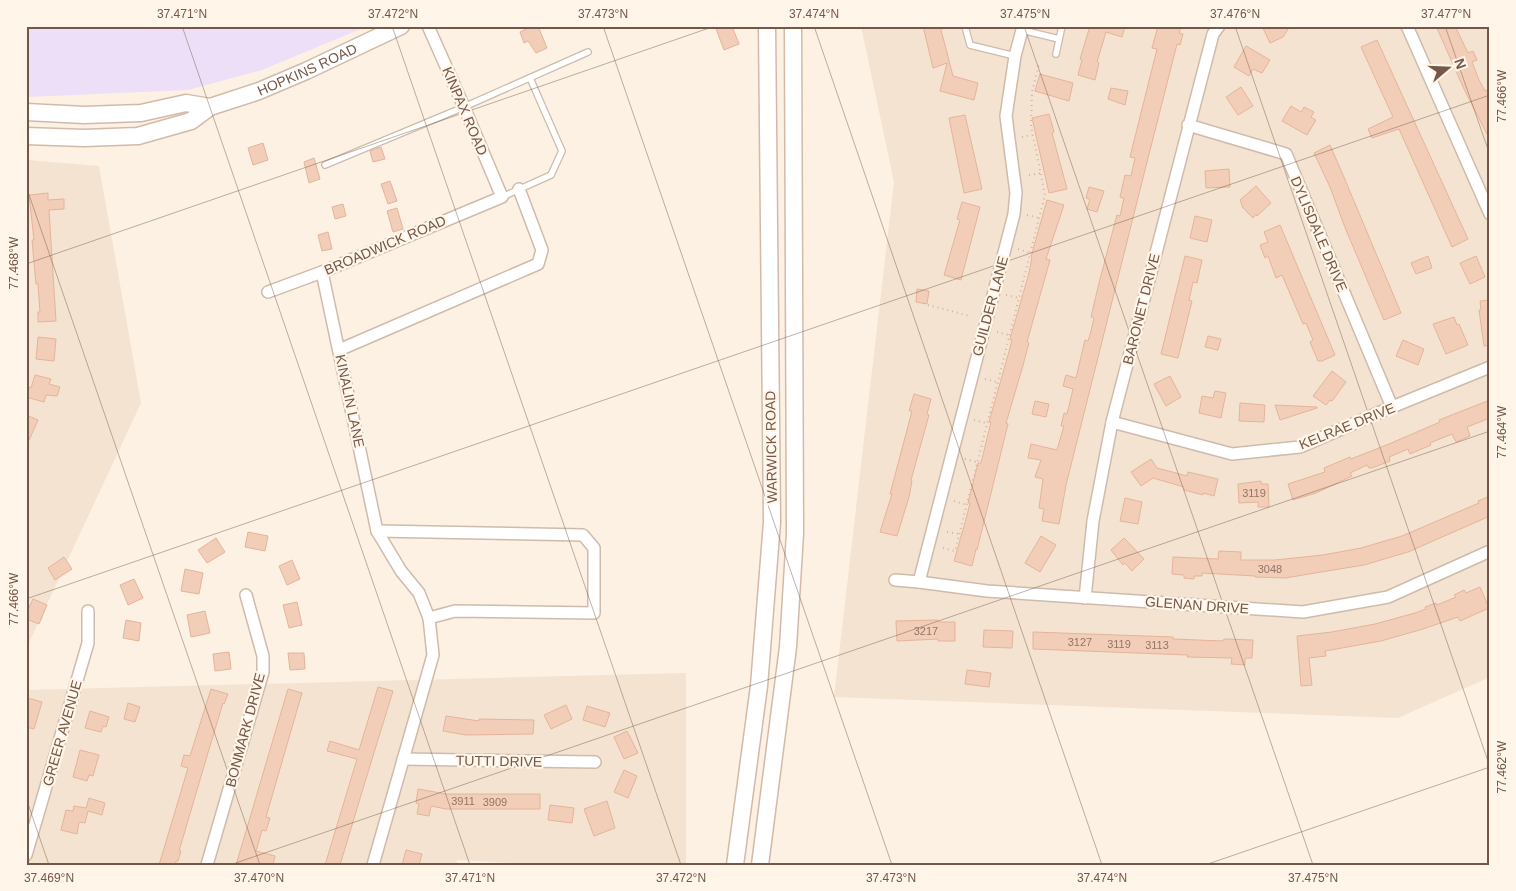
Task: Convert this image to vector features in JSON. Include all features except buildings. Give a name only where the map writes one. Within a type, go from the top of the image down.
[{"type":"main road","name":"HOPKINS ROAD","points":[[26,136],[84,138],[138,136],[191,121],[210,107],[306,71],[401,26]]},
{"type":"main road","name":"WARWICK ROAD","points":[[735,865],[759,686],[772,522],[767,26]]},
{"type":"main road","name":"WARWICK ROAD","points":[[760,865],[788,647],[795,533],[793,26]]},
{"type":"main road","name":"HOPKINS ROAD","points":[[26,112],[84,115],[141,113],[186,103],[210,107]]},
{"type":"main road","points":[[84,115],[84,138]]},
{"type":"street","name":"KINPAX ROAD","points":[[428,26],[502,197]]},
{"type":"street","name":"BARONET DRIVE","points":[[1085,598],[1093,521],[1112,422],[1212,34],[1219,26]]},
{"type":"street","points":[[1407,26],[1490,214]]},
{"type":"street","name":"GUILDER LANE","points":[[919,582],[1014,214],[1016,192],[1006,116],[1015,56],[1022,28]]},
{"type":"street","name":"DYLISDALE DRIVE","points":[[1188,125],[1286,154],[1392,407]]},
{"type":"street","points":[[339,350],[538,264],[542,250],[519,190]]},
{"type":"street","name":"BROADWICK ROAD","points":[[268,292],[322,272],[502,197]]},
{"type":"street","name":"KINALIN LANE","points":[[322,272],[378,531],[401,571],[419,593],[429,618],[433,655],[373,865]]},
{"type":"street","name":"KELRAE DRIVE","points":[[1112,422],[1232,454],[1300,447],[1392,407],[1490,368]]},
{"type":"street","points":[[378,531],[583,535],[594,548],[594,614],[455,611],[429,618]]},
{"type":"street","name":"GLENAN DRIVE","points":[[895,580],[987,591],[1303,612],[1388,597],[1490,551]]},
{"type":"street","name":"BONMARK DRIVE","points":[[207,865],[263,672],[263,656],[246,595]]},
{"type":"street","name":"GREER AVENUE","points":[[26,855],[88,643],[88,611]]},
{"type":"street","name":"TUTTI DRIVE","points":[[404,760],[594,762]]},
{"type":"lane","points":[[966,26],[970,45],[1015,56]]},
{"type":"lane","points":[[1056,54],[1062,26]]},
{"type":"lane","points":[[1022,28],[1059,39]]},
{"type":"lane","points":[[325,165],[464,107],[588,52]]},
{"type":"lane","points":[[502,197],[551,175],[562,151],[530,78]]},
{"type":"path","points":[[943,548],[955,551],[1045,195],[1030,116],[1032,92],[1040,64]]},
{"type":"path","points":[[1022,137],[1033,135]]},
{"type":"path","points":[[1030,176],[1042,173]]},
{"type":"path","points":[[1027,214],[1039,218]]},
{"type":"path","points":[[1018,249],[1030,253]]},
{"type":"path","points":[[1006,295],[1019,298]]},
{"type":"path","points":[[924,303],[970,316]]},
{"type":"path","points":[[997,332],[1010,335]]},
{"type":"path","points":[[985,378],[998,382]]},
{"type":"path","points":[[974,420],[987,423]]},
{"type":"path","points":[[965,460],[977,462]]},
{"type":"path","points":[[954,501],[966,505]]},
{"type":"path","points":[[947,532],[959,534]]},
{"type":"shaded area","points":[[26,26],[368,26],[262,70],[188,90],[26,97]]},
{"type":"shaded area","points":[[861,26],[1490,26],[1490,677],[1398,718],[834,697],[894,182]]},
{"type":"shaded area","points":[[26,160],[99,166],[141,403],[26,649]]},
{"type":"shaded area","points":[[686,673],[686,865],[553,865],[457,860],[456,865],[26,865],[26,690]]}]
